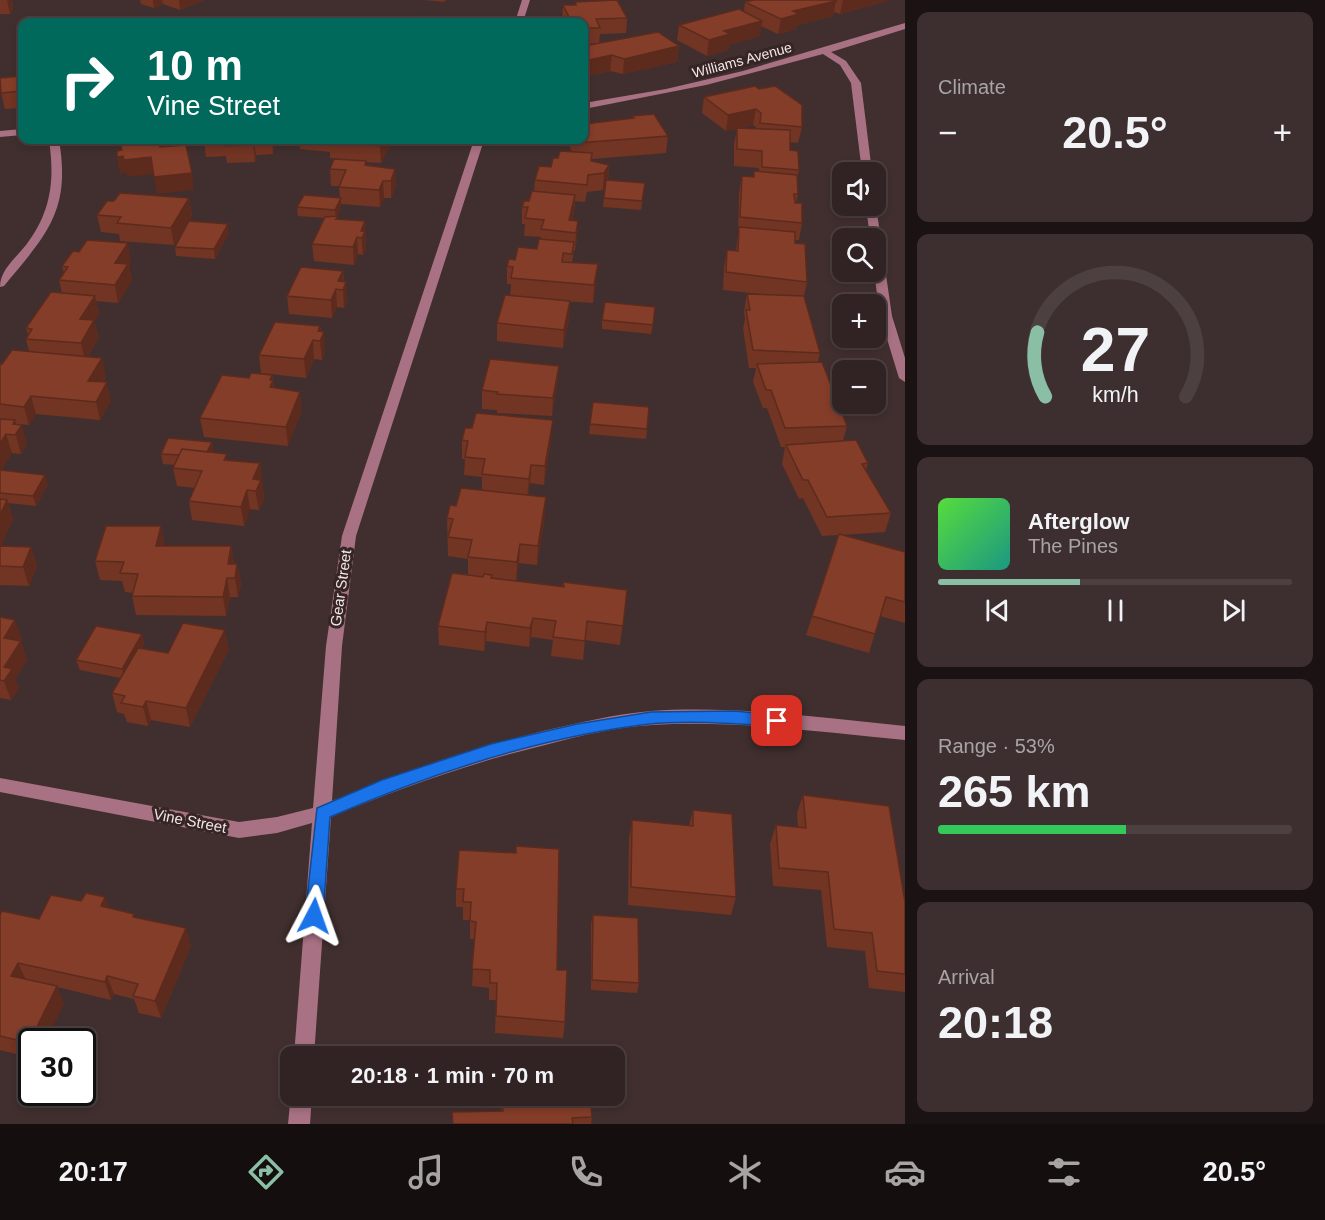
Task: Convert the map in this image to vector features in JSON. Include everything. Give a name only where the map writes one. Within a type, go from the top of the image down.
[{"type":"street","points":[[520,18],[526,0]]},
{"type":"street","name":"Williams Avenue","points":[[588,105],[646,97],[718,81],[825,52],[905,26]]},
{"type":"street","points":[[825,52],[843,63],[856,83],[866,162]]},
{"type":"street","points":[[0,135],[18,133]]},
{"type":"street","points":[[0,284],[44,226],[54,203],[58,181],[54,144]]},
{"type":"street","name":"Gear Street","points":[[305,1046],[334,646],[349,536],[478,144]]},
{"type":"street","points":[[882,282],[886,316],[905,378]]},
{"type":"street","name":"Vine Street","points":[[0,785],[239,830],[277,825],[322,813],[388,785],[491,751],[577,730],[651,718],[734,717],[905,733]]},
{"type":"street","points":[[299,1124],[300,1106]]},
{"type":"building","points":[[617,0],[627,18],[596,19],[600,28],[588,28],[588,18],[562,18],[569,17],[563,5],[576,5],[575,2]]},
{"type":"building","points":[[754,0],[836,1],[793,11],[799,14],[781,19],[745,2]]},
{"type":"building","points":[[739,9],[762,21],[724,31],[730,34],[709,40],[679,25]]},
{"type":"building","points":[[658,32],[679,46],[624,59],[612,55],[588,60],[588,45]]},
{"type":"building","points":[[18,76],[18,91],[1,93],[0,78]]},
{"type":"building","points":[[755,86],[759,89],[775,86],[802,105],[802,127],[760,123],[761,113],[756,109],[728,115],[704,97]]},
{"type":"building","points":[[654,114],[668,136],[588,142],[588,124],[634,118],[632,116]]},
{"type":"building","points":[[737,128],[790,130],[790,150],[798,151],[799,170],[762,167],[762,151],[737,149]]},
{"type":"building","points":[[121,144],[159,144],[160,147],[186,145],[192,173],[154,177],[151,157],[124,160],[123,156],[117,157],[117,151],[122,150]]},
{"type":"building","points":[[225,144],[253,144],[253,145],[225,146]]},
{"type":"building","points":[[354,144],[381,144],[380,146]]},
{"type":"building","points":[[560,151],[592,153],[591,161],[609,165],[604,173],[588,175],[587,185],[535,180],[539,166],[551,167],[553,158],[558,158]]},
{"type":"building","points":[[334,159],[366,161],[365,165],[395,169],[391,181],[383,181],[379,190],[339,187],[346,170],[330,169]]},
{"type":"building","points":[[754,171],[797,175],[798,194],[794,194],[795,203],[802,203],[802,223],[740,217],[742,176],[754,177]]},
{"type":"building","points":[[606,180],[645,183],[642,201],[604,198]]},
{"type":"building","points":[[532,191],[575,195],[569,220],[578,221],[576,233],[541,229],[544,220],[525,218],[528,207],[522,207],[524,201],[529,201]]},
{"type":"building","points":[[120,193],[189,198],[171,228],[117,223],[121,217],[97,215],[107,201],[114,201]]},
{"type":"building","points":[[304,195],[341,198],[335,210],[297,207]]},
{"type":"building","points":[[338,216],[336,219],[365,221],[361,231],[365,231],[362,238],[357,237],[353,247],[312,244],[325,217]]},
{"type":"building","points":[[189,221],[228,224],[214,249],[175,247]]},
{"type":"building","points":[[739,227],[795,232],[795,243],[805,244],[807,282],[726,272],[727,250],[738,251]]},
{"type":"building","points":[[539,239],[574,242],[572,254],[563,253],[562,262],[598,264],[594,285],[511,278],[513,267],[507,266],[509,259],[515,260],[518,247],[537,249]]},
{"type":"building","points":[[87,240],[128,243],[115,263],[128,264],[115,285],[59,280],[68,267],[62,266],[73,251],[79,252]]},
{"type":"building","points":[[301,267],[343,271],[338,281],[346,282],[343,290],[336,289],[331,300],[287,296]]},
{"type":"building","points":[[51,292],[95,296],[80,319],[94,320],[81,343],[26,339],[32,329],[26,328]]},
{"type":"building","points":[[747,294],[804,296],[820,353],[753,350],[746,310],[750,310]]},
{"type":"building","points":[[505,295],[570,301],[564,330],[497,323]]},
{"type":"building","points":[[605,302],[655,307],[653,325],[602,320]]},
{"type":"building","points":[[275,322],[320,326],[318,331],[324,332],[320,341],[313,340],[304,359],[259,355]]},
{"type":"building","points":[[12,350],[102,358],[88,381],[107,382],[96,402],[31,396],[24,407],[0,404],[0,363],[2,364]]},
{"type":"building","points":[[490,359],[559,366],[553,398],[497,394],[498,392],[482,390]]},
{"type":"building","points":[[822,362],[832,388],[832,414],[842,414],[847,426],[785,428],[771,390],[766,390],[757,364]]},
{"type":"building","points":[[251,373],[272,375],[270,380],[273,380],[270,387],[300,392],[286,427],[200,418],[222,375],[249,378]]},
{"type":"building","points":[[593,402],[649,407],[647,429],[590,424]]},
{"type":"building","points":[[476,413],[553,420],[545,466],[531,465],[529,479],[482,474],[485,459],[465,457],[468,441],[462,440],[465,428],[472,428]]},
{"type":"building","points":[[0,419],[15,420],[13,424],[22,425],[15,435],[6,434],[0,444]]},
{"type":"building","points":[[168,438],[212,442],[207,452],[182,449],[179,455],[161,454]]},
{"type":"building","points":[[856,440],[868,463],[862,464],[891,513],[827,517],[808,480],[803,480],[786,445]]},
{"type":"building","points":[[182,449],[227,454],[224,460],[260,463],[253,479],[261,480],[256,491],[247,490],[241,507],[189,501],[202,471],[173,468]]},
{"type":"building","points":[[0,470],[45,475],[33,496],[0,493]]},
{"type":"building","points":[[461,488],[546,497],[538,546],[520,544],[517,562],[468,557],[472,540],[448,537],[453,519],[447,518],[450,505],[456,506]]},
{"type":"building","points":[[0,499],[7,500],[0,515]]},
{"type":"building","points":[[106,526],[161,526],[156,546],[231,546],[228,564],[237,564],[235,578],[227,578],[223,597],[132,596],[138,574],[120,573],[124,562],[95,561]]},
{"type":"building","points":[[839,534],[905,552],[905,602],[886,597],[875,634],[812,616]]},
{"type":"building","points":[[0,546],[31,547],[23,567],[0,566]]},
{"type":"building","points":[[452,573],[483,577],[484,574],[492,575],[491,578],[564,587],[563,582],[627,590],[623,626],[587,621],[585,641],[553,637],[556,621],[533,618],[530,628],[487,622],[485,632],[438,626]]},
{"type":"building","points":[[0,617],[15,620],[4,638],[21,641],[4,667],[12,669],[4,681],[0,680]]},
{"type":"building","points":[[183,623],[225,630],[186,708],[146,701],[143,707],[121,703],[125,696],[112,693],[138,648],[168,653]]},
{"type":"building","points":[[96,626],[142,634],[122,669],[76,660]]},
{"type":"building","points":[[803,795],[889,806],[905,902],[905,974],[877,971],[872,933],[834,929],[828,872],[779,868],[776,825],[806,828]]},
{"type":"building","points":[[693,810],[732,814],[736,897],[631,887],[632,820],[693,826]]},
{"type":"building","points":[[516,846],[559,849],[557,970],[567,970],[565,1022],[496,1016],[497,983],[490,983],[490,970],[472,969],[476,922],[470,921],[471,902],[463,902],[464,889],[456,889],[459,850],[516,853]]},
{"type":"building","points":[[86,893],[105,897],[101,906],[134,914],[133,917],[186,928],[155,1001],[133,996],[138,984],[107,976],[105,982],[18,963],[11,976],[57,986],[36,1028],[18,1028],[18,1040],[0,1036],[0,915],[2,911],[39,919],[51,895],[81,901]]},
{"type":"building","points":[[593,915],[638,918],[639,983],[592,980]]},
{"type":"building","points":[[503,1106],[591,1106],[592,1117],[572,1118],[573,1124],[453,1124],[452,1112],[503,1111]]},
{"type":"route","points":[[314,916],[322,813],[388,785],[491,751],[577,730],[651,718],[734,717],[777,721]]}]
